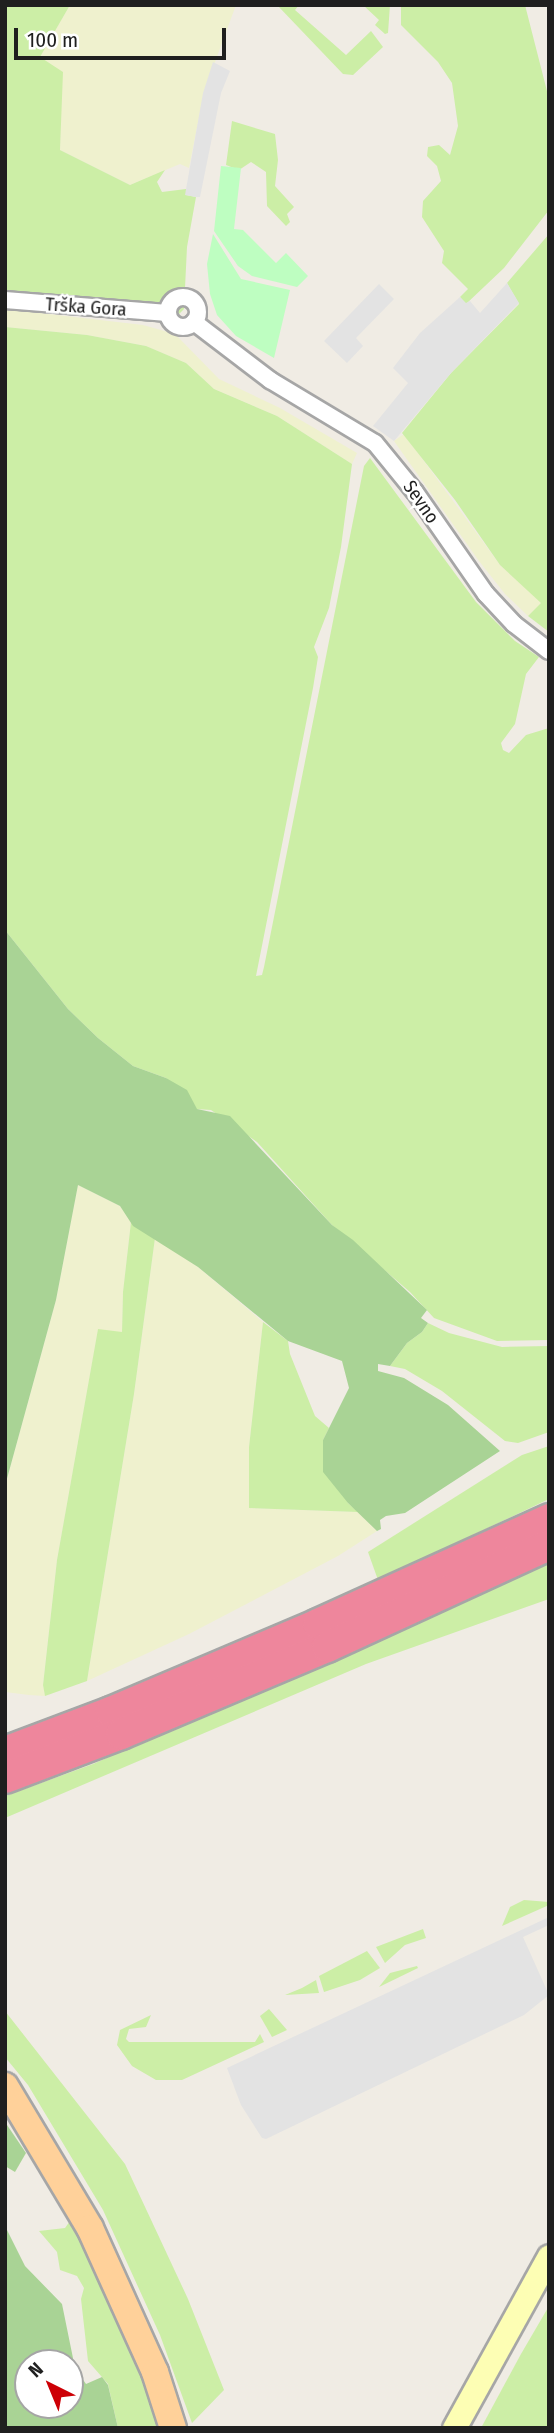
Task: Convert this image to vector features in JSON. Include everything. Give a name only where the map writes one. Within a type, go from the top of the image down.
[{"type":"highway","points":[[5,1752],[111,1712],[318,1625],[549,1518]]},
{"type":"highway","points":[[5,1778],[121,1734],[327,1647],[549,1545]]},
{"type":"main road","points":[[5,2086],[90,2228],[155,2372],[173,2428]]},
{"type":"main road","points":[[454,2428],[549,2256]]},
{"type":"street","points":[[187,297],[197,307],[194,322],[179,327],[171,322],[167,313],[173,300],[187,297]]},
{"type":"street","name":"Trška Gora","points":[[5,300],[167,313]]},
{"type":"street","name":"Sevno","points":[[194,322],[270,380],[375,443],[415,492],[486,594],[514,624],[549,651]]},
{"type":"green space","points":[[5,5],[70,5],[40,57],[63,72],[60,150],[130,185],[165,170],[157,182],[162,192],[186,189],[186,195],[196,197],[187,247],[184,309],[178,315],[162,304],[57,299],[5,291]]},
{"type":"green space","points":[[70,5],[236,5],[204,92],[189,168],[180,164],[130,185],[60,150],[62,72],[39,58]]},
{"type":"green space","points":[[299,5],[295,10],[346,55],[371,31],[383,47],[353,75],[343,74],[278,6]]},
{"type":"green space","points":[[363,5],[390,5],[388,33],[385,34],[375,25],[379,20]]},
{"type":"green space","points":[[401,5],[525,5],[549,99],[549,210],[504,268],[466,304],[460,297],[468,289],[442,263],[444,251],[422,217],[423,201],[441,181],[437,166],[427,156],[428,147],[439,145],[450,155],[458,126],[452,83],[438,62],[401,25]]},
{"type":"green space","points":[[232,121],[275,134],[278,160],[275,186],[294,207],[287,214],[290,222],[286,226],[267,206],[266,172],[251,162],[239,170],[226,165]]},
{"type":"green space","points":[[221,166],[241,168],[234,229],[243,230],[276,263],[286,253],[308,276],[297,287],[252,276],[238,266],[214,231]]},
{"type":"green space","points":[[213,234],[241,279],[290,290],[274,358],[236,336],[217,315],[210,294],[207,264]]},
{"type":"green space","points":[[549,234],[549,632],[528,616],[541,603],[500,565],[455,500],[402,433],[451,373],[519,304],[507,283]]},
{"type":"green space","points":[[5,309],[143,325],[175,334],[219,379],[280,408],[357,453],[352,464],[277,416],[214,389],[186,363],[146,346],[87,335],[5,327]]},
{"type":"green space","points":[[5,327],[87,335],[146,346],[186,363],[214,389],[277,416],[352,464],[341,547],[329,608],[314,647],[318,657],[313,688],[256,976],[262,975],[264,967],[364,466],[370,458],[476,602],[515,641],[539,657],[526,674],[515,724],[501,743],[503,750],[509,753],[526,735],[549,728],[549,1340],[497,1341],[434,1318],[410,1292],[332,1225],[257,1142],[211,1110],[196,1109],[166,1078],[133,1066],[98,1038],[68,1009],[5,930]]},
{"type":"green space","points":[[404,434],[500,565],[542,603],[528,616],[505,594],[479,561],[394,441]]},
{"type":"green space","points":[[5,930],[68,1009],[98,1038],[133,1066],[166,1078],[187,1090],[197,1109],[230,1116],[332,1225],[353,1240],[427,1310],[421,1318],[428,1323],[422,1332],[407,1343],[390,1366],[378,1364],[378,1371],[404,1378],[448,1405],[500,1451],[405,1513],[386,1516],[380,1520],[381,1529],[377,1531],[348,1503],[323,1472],[323,1440],[349,1388],[342,1361],[288,1341],[198,1267],[133,1226],[120,1206],[78,1185],[56,1300],[5,1486]]},
{"type":"green space","points":[[78,1185],[120,1206],[131,1222],[123,1292],[122,1333],[98,1330],[57,1560],[43,1684],[45,1696],[29,1695],[5,1692],[5,1486],[56,1300]]},
{"type":"green space","points":[[131,1222],[155,1238],[134,1394],[87,1681],[45,1696],[43,1685],[57,1560],[98,1329],[122,1332],[123,1292]]},
{"type":"green space","points":[[155,1238],[198,1267],[263,1322],[249,1447],[249,1508],[358,1512],[377,1531],[338,1556],[189,1634],[87,1681],[134,1394]]},
{"type":"green space","points":[[263,1322],[288,1341],[290,1354],[315,1416],[329,1428],[323,1440],[348,1503],[358,1512],[249,1508],[249,1447]]},
{"type":"green space","points":[[428,1323],[449,1333],[502,1347],[549,1346],[549,1432],[518,1443],[505,1441],[442,1391],[405,1369],[390,1366],[407,1343],[422,1332]]},
{"type":"green space","points":[[549,1446],[549,1499],[378,1580],[368,1552],[522,1455]]},
{"type":"green space","points":[[549,1556],[549,1599],[366,1664],[5,1818],[5,1796],[93,1764],[390,1633]]},
{"type":"green space","points":[[524,1900],[549,1902],[549,1905],[502,1926],[510,1907]]},
{"type":"green space","points":[[423,1929],[426,1938],[405,1945],[385,1963],[376,1947]]},
{"type":"green space","points":[[367,1951],[380,1968],[360,1980],[324,1992],[319,1976]]},
{"type":"green space","points":[[417,1966],[418,1968],[379,1987],[390,1973]]},
{"type":"green space","points":[[316,1980],[319,1993],[285,1995],[302,1988]]},
{"type":"green space","points":[[269,2009],[287,2030],[272,2037],[260,2016]]},
{"type":"green space","points":[[5,2011],[125,2164],[188,2299],[224,2390],[192,2423],[160,2335],[103,2210],[28,2085],[5,2057]]},
{"type":"green space","points":[[151,2015],[146,2027],[129,2029],[126,2039],[129,2042],[255,2042],[260,2034],[264,2042],[182,2080],[156,2080],[132,2066],[117,2045],[120,2030]]},
{"type":"green space","points":[[5,2122],[26,2153],[15,2172],[5,2166]]},
{"type":"green space","points":[[54,2174],[166,2428],[118,2428],[108,2384],[88,2361],[81,2299],[84,2288],[77,2276],[60,2270],[57,2252],[39,2231],[65,2228],[70,2221],[52,2182]]},
{"type":"green space","points":[[5,2226],[25,2266],[62,2304],[71,2349],[14,2349],[14,2419],[84,2419],[84,2381],[86,2384],[102,2377],[108,2385],[118,2428],[5,2428]]},
{"type":"green space","points":[[549,2306],[549,2428],[481,2428],[521,2354]]},
{"type":"shaded area","points":[[213,62],[230,71],[221,93],[200,197],[196,197],[185,195],[203,93]]},
{"type":"shaded area","points":[[507,283],[519,303],[451,373],[394,441],[373,426],[408,383],[393,368],[420,333],[460,297],[466,303],[470,301],[480,313]]},
{"type":"shaded area","points":[[379,284],[394,299],[356,338],[363,346],[347,363],[324,341]]},
{"type":"shaded area","points":[[549,1917],[549,1925],[523,1937],[549,1995],[524,2015],[266,2139],[262,2138],[241,2105],[227,2068]]}]
